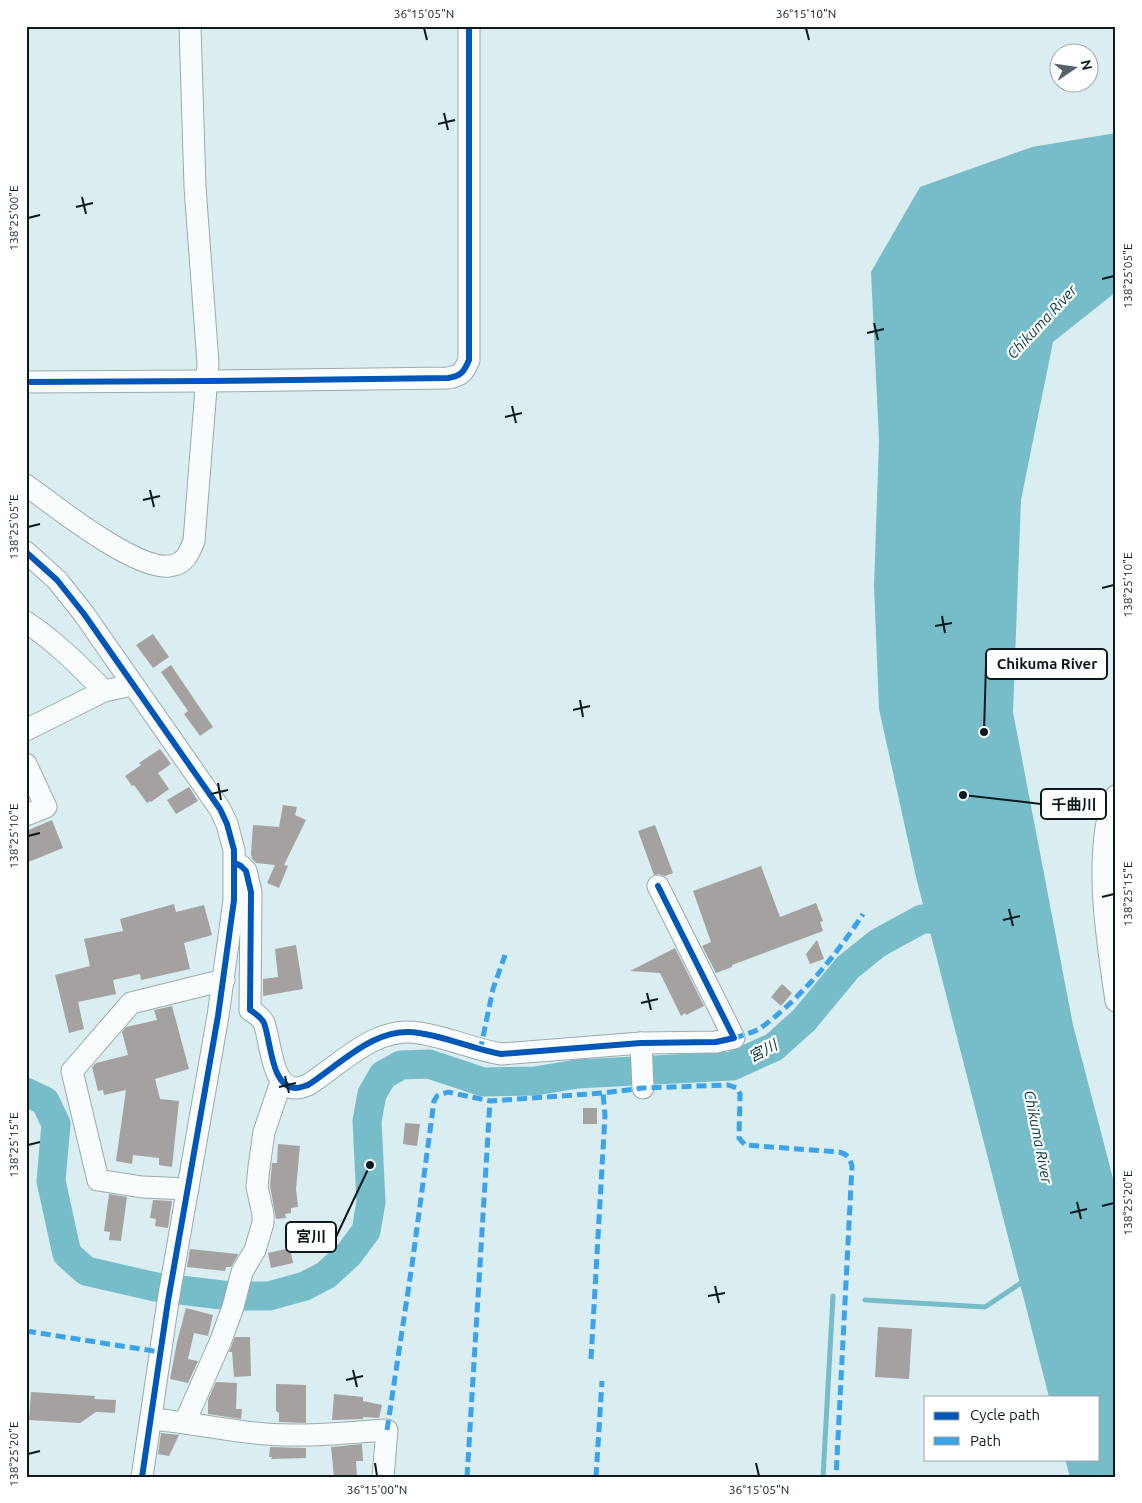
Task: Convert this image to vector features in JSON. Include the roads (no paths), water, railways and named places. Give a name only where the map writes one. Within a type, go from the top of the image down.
[{"type":"street","points":[[26,485],[116,548],[160,566],[180,563],[188,557],[194,541],[208,382],[208,343],[195,187],[190,26]]},
{"type":"street","points":[[26,382],[208,382],[448,378],[460,376],[465,371],[468,360],[469,26]]},
{"type":"street","points":[[26,552],[57,580],[84,614],[220,810],[231,836],[235,863],[234,900],[224,980],[168,1301],[142,1477]]},
{"type":"street","points":[[26,622],[52,641],[104,691]]},
{"type":"street","points":[[26,730],[104,691],[132,685]]},
{"type":"street","points":[[26,764],[46,807],[26,815]]},
{"type":"street","points":[[1116,796],[1108,816],[1103,850],[1109,954],[1116,1001]]},
{"type":"street","points":[[235,863],[246,871],[251,892],[250,1010]]},
{"type":"street","points":[[281,1082],[297,1088],[308,1085],[369,1042],[402,1031],[419,1033],[501,1054],[641,1051],[734,1038],[658,886]]},
{"type":"street","points":[[188,1190],[142,1187],[98,1180],[72,1071],[131,1003],[224,980]]},
{"type":"street","points":[[185,1422],[233,1307],[242,1272],[255,1250],[263,1223],[258,1187],[259,1167],[264,1132],[281,1082],[264,1023],[258,1014],[250,1010],[218,1016]]},
{"type":"street","points":[[641,1051],[643,1085]]},
{"type":"street","points":[[151,1419],[292,1435],[387,1430],[383,1477]]},
{"type":"water","points":[[1116,133],[1116,292],[1053,342],[1021,500],[1013,712],[1073,1025],[1116,1190],[1116,1477],[1070,1477],[1065,1460],[1100,1460],[1100,1396],[1049,1396],[916,877],[879,709],[874,586],[879,440],[871,272],[920,187],[1032,147]]},
{"type":"waterway","name":"宮川","points":[[26,1092],[45,1101],[56,1124],[51,1181],[67,1254],[86,1271],[156,1287],[230,1296],[269,1296],[305,1286],[326,1275],[349,1254],[366,1231],[371,1202],[367,1121],[372,1094],[383,1075],[401,1065],[429,1064],[483,1082],[535,1081],[577,1074],[732,1066],[774,1047],[804,1020],[848,967],[878,943],[922,919],[965,919]]},
{"type":"waterway","points":[[865,1300],[985,1307],[1024,1281]]},
{"type":"waterway","points":[[823,1477],[833,1296]]},
{"type":"place","name":"Chikuma River","points":[[984,732]]},
{"type":"place","name":"千曲川","points":[[963,795]]},
{"type":"place","name":"宮川","points":[[370,1165]]}]
